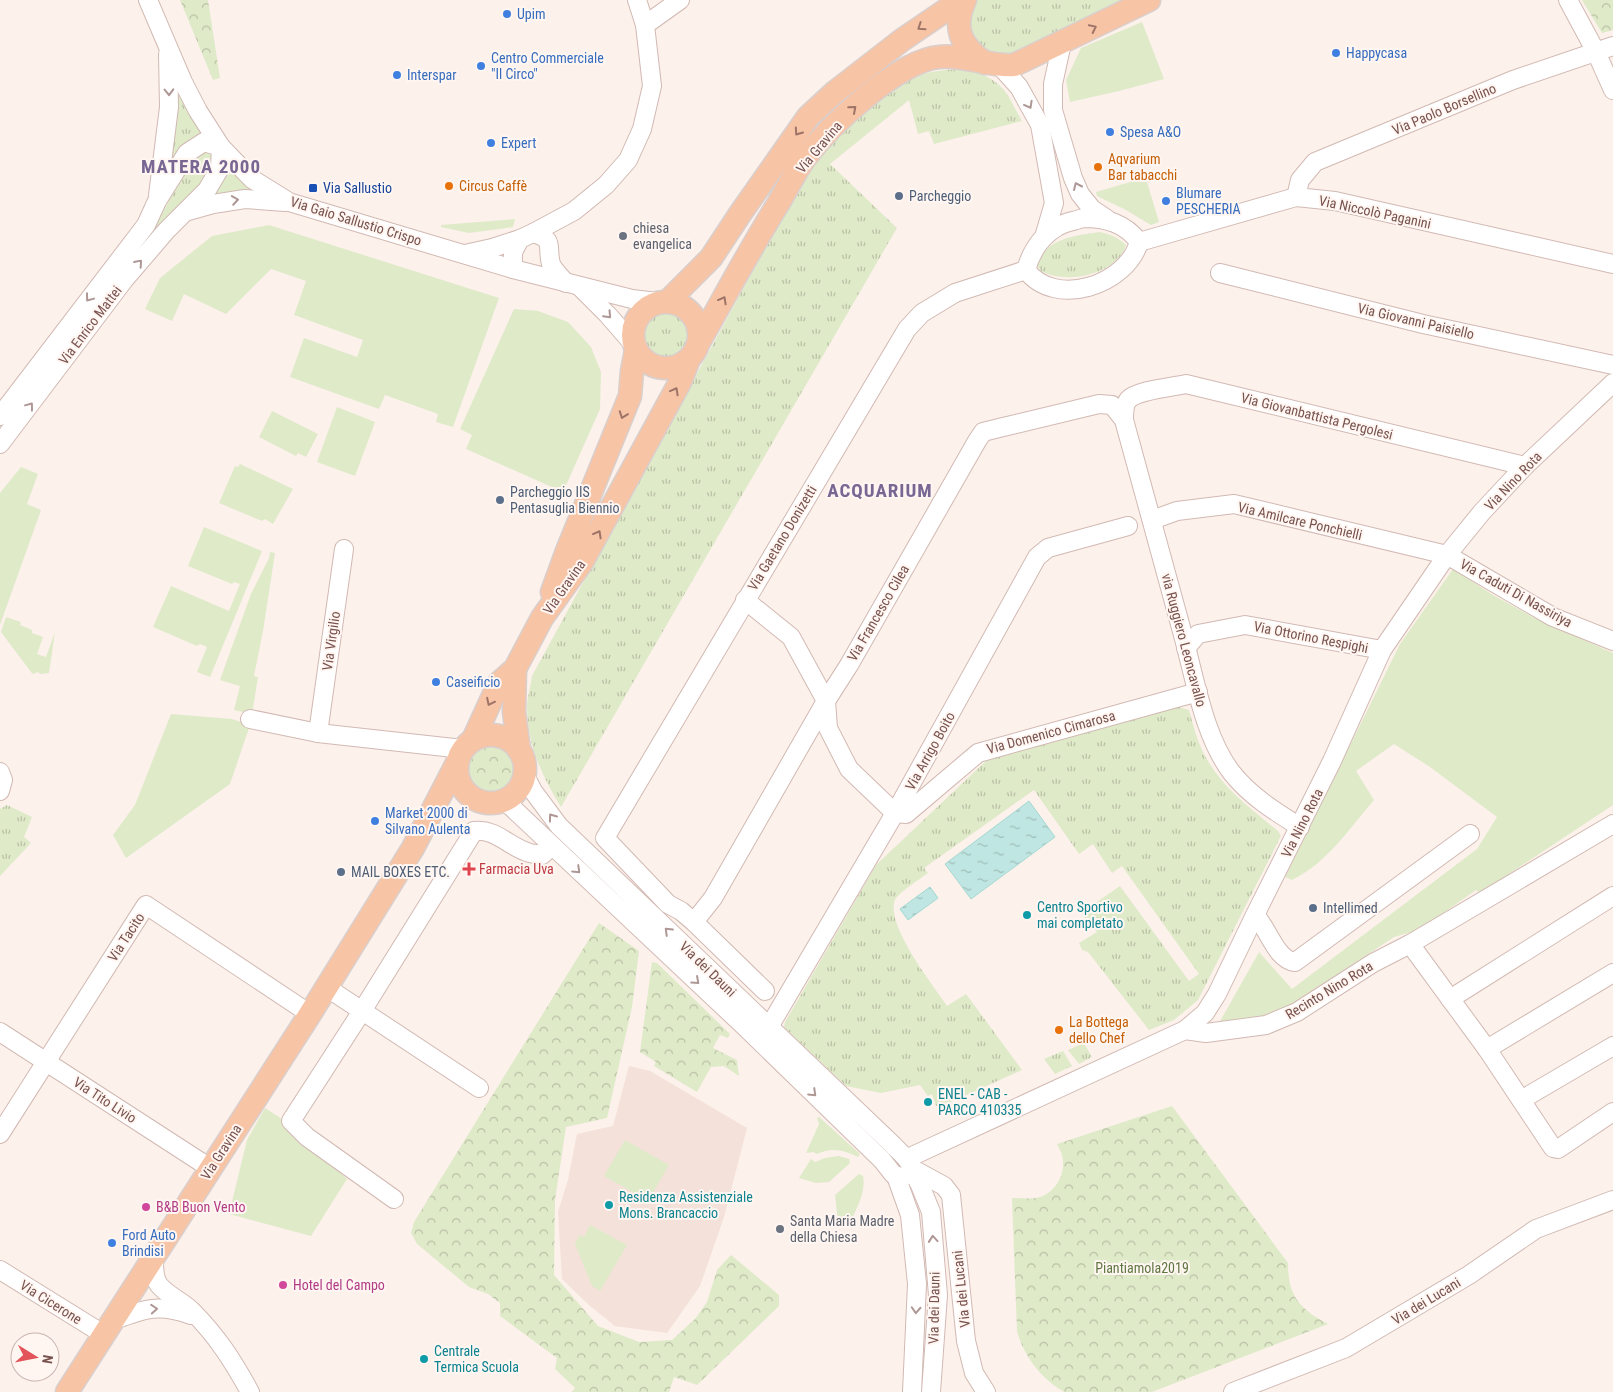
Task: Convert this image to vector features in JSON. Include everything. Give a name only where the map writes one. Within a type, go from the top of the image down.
[{"type":"main road","name":"Via Gravina","points":[[663,302],[711,258],[808,117],[835,92],[902,40],[962,0]]},
{"type":"main road","points":[[965,0],[961,8],[959,23],[962,39],[971,53],[993,65]]},
{"type":"main road","name":"Via Gravina","points":[[542,618],[582,562],[680,382],[694,350],[764,227],[806,158],[843,117],[886,81],[918,62],[939,57],[958,58],[993,65],[1014,65],[1149,0]]},
{"type":"main road","points":[[663,302],[681,305],[690,312],[698,326],[694,350],[681,365],[672,368],[652,365],[643,359],[635,348],[633,328],[638,317],[646,308],[663,302]]},
{"type":"main road","name":"Via Gravina","points":[[542,618],[630,396],[635,348]]},
{"type":"main road","points":[[416,844],[499,683],[515,669],[542,618]]},
{"type":"main road","points":[[416,844],[453,807],[463,801],[493,802],[504,800],[517,790],[524,774],[525,766],[519,750],[514,712],[515,669]]},
{"type":"main road","points":[[482,801],[472,797],[462,786],[457,771],[465,750],[482,736],[498,736],[512,742],[519,750]]},
{"type":"main road","name":"Via Gravina","points":[[72,1386],[107,1328],[310,1014],[416,844]]},
{"type":"street","name":"Via Gaio Sallustio Crispo","points":[[148,0],[187,89],[221,147],[252,179],[288,202],[513,269],[632,299],[663,302]]},
{"type":"street","name":"Via Gaio Sallustio Crispo","points":[[463,254],[492,248],[526,236],[574,211],[606,185],[628,160],[642,129],[652,86],[645,25],[637,0]]},
{"type":"street","points":[[645,25],[680,0]]},
{"type":"street","points":[[1568,0],[1605,49],[1613,90]]},
{"type":"street","name":"Via Enrico Mattei","points":[[157,201],[169,107],[168,43]]},
{"type":"street","points":[[1062,43],[1053,84],[1053,110],[1073,178],[1080,194],[1092,209],[1132,232],[1139,242],[1137,252],[1130,262],[1104,281],[1087,287],[1074,290],[1043,286],[1032,278],[1026,270],[1030,254],[1044,237],[1058,226],[1083,218],[1110,221]]},
{"type":"street","name":"Via Paolo Borsellino","points":[[1296,197],[1300,180],[1315,162],[1513,80],[1605,49]]},
{"type":"street","points":[[993,65],[1019,87],[1040,125],[1054,203],[1044,237]]},
{"type":"street","name":"Via Enrico Mattei","points":[[0,416],[146,225],[157,201],[186,153],[204,142],[221,147],[220,168],[207,190],[166,232],[124,280],[0,444]]},
{"type":"street","name":"Via Niccolò Paganini","points":[[1139,242],[1296,197],[1335,201],[1613,264]]},
{"type":"street","name":"Via Enrico Mattei","points":[[187,211],[245,198],[288,202]]},
{"type":"street","name":"Via Gaio Sallustio Crispo","points":[[550,248],[555,235],[574,211]]},
{"type":"street","points":[[513,269],[513,252],[526,236],[544,237],[548,241],[550,248],[552,266],[608,315],[635,348]]},
{"type":"street","name":"Via Gaetano Donizetti","points":[[694,922],[681,910],[668,904],[605,838],[907,329],[922,313],[955,293],[1026,270]]},
{"type":"street","name":"Via Giovanni Paisiello","points":[[1220,273],[1423,324],[1613,365]]},
{"type":"street","name":"Via Nino Rota","points":[[901,1166],[1185,1030],[1204,1013],[1217,994],[1300,827],[1382,650],[1448,555],[1482,512],[1525,466],[1613,383]]},
{"type":"street","name":"Via Giovanbattista Pergolesi","points":[[1124,420],[1128,400],[1138,394],[1186,384],[1525,466]]},
{"type":"street","name":"Via Francesco Cilea","points":[[694,922],[713,898],[977,441],[984,432],[1106,404],[1112,405],[1124,420]]},
{"type":"street","name":"via Ruggiero Leoncavallo","points":[[1124,420],[1198,692],[1215,744],[1232,773],[1273,811],[1300,827]]},
{"type":"street","name":"Via Amilcare Ponchielli","points":[[1152,520],[1177,511],[1234,504],[1448,555]]},
{"type":"street","name":"Via Arrigo Boito","points":[[768,1027],[895,814],[1037,557],[1048,548],[1128,526]]},
{"type":"street","name":"Via Virgilio","points":[[318,733],[344,549]]},
{"type":"street","name":"Via Caduti Di Nassiriya","points":[[1448,555],[1553,617],[1613,641]]},
{"type":"street","points":[[745,600],[791,637],[826,701],[828,728],[850,769],[895,814]]},
{"type":"street","name":"Via Ottorino Respighi","points":[[1186,648],[1198,634],[1245,625],[1382,650]]},
{"type":"street","name":"Via Domenico Cimarosa","points":[[895,814],[906,814],[978,752],[1198,692]]},
{"type":"street","points":[[250,719],[318,733],[465,750]]},
{"type":"street","name":"Via dei Dauni","points":[[524,774],[533,791],[559,826],[748,1019],[882,1160],[901,1166],[925,1198],[930,1212],[938,1295],[930,1392]]},
{"type":"street","name":"Via dei Dauni","points":[[504,800],[552,846],[748,1019],[768,1027],[893,1145],[901,1166],[910,1215],[917,1284],[912,1392]]},
{"type":"street","name":"Recinto Nino Rota","points":[[1185,1030],[1206,1033],[1266,1026],[1297,1012],[1373,963],[1410,944],[1613,824]]},
{"type":"street","points":[[394,1199],[307,1137],[291,1121],[474,831],[483,830],[492,833],[529,853],[542,855],[552,846]]},
{"type":"street","points":[[1255,915],[1262,922],[1280,953],[1288,961],[1295,962],[1470,834]]},
{"type":"street","points":[[1450,999],[1613,896]]},
{"type":"street","name":"Via Tacito","points":[[0,1134],[146,905],[310,1014]]},
{"type":"street","points":[[694,922],[765,991]]},
{"type":"street","points":[[1410,944],[1486,1049],[1553,1148],[1558,1149],[1613,1112]]},
{"type":"street","points":[[1486,1049],[1613,973]]},
{"type":"street","points":[[326,987],[480,1088]]},
{"type":"street","name":"Via Tito Livio","points":[[0,1032],[210,1168]]},
{"type":"street","points":[[1520,1100],[1613,1046]]},
{"type":"street","points":[[901,1166],[944,1186]]},
{"type":"street","points":[[925,1198],[927,1191],[933,1186],[944,1186]]},
{"type":"street","name":"Via dei Lucani","points":[[944,1186],[951,1195],[966,1340],[974,1373],[986,1392]]},
{"type":"street","name":"Via dei Lucani","points":[[1233,1392],[1346,1348],[1469,1275],[1536,1229],[1613,1200]]},
{"type":"street","points":[[154,1255],[157,1284],[191,1310],[213,1334],[232,1359],[250,1392]]},
{"type":"street","name":"Via Cicerone","points":[[0,1270],[107,1328]]},
{"type":"street","points":[[107,1328],[140,1310],[158,1308],[178,1310],[197,1317]]},
{"type":"shaded area","points":[[629,1066],[650,1071],[747,1128],[724,1217],[700,1286],[667,1333],[615,1326],[589,1305],[562,1279],[558,1212],[568,1180],[577,1134],[613,1126]]},
{"type":"green space","points":[[180,0],[208,0],[220,78],[213,80]]},
{"type":"green space","points":[[977,0],[1136,0],[1011,59],[999,57],[977,47],[969,16],[972,5]]},
{"type":"green space","points":[[1582,0],[1613,0],[1613,30],[1602,33]]},
{"type":"green space","points":[[1142,22],[1164,79],[1070,102],[1066,80],[1081,48]]},
{"type":"green space","points":[[173,69],[210,137],[165,178]]},
{"type":"green space","points":[[958,69],[970,70],[1000,85],[1022,121],[934,144],[929,131],[918,134],[909,100],[830,164],[897,228],[561,807],[547,783],[537,760],[530,735],[527,708],[532,676],[810,169],[845,130],[892,90],[920,75]]},
{"type":"green space","points":[[204,150],[214,153],[214,166],[203,187],[0,434],[0,425],[153,230],[192,158]]},
{"type":"green space","points":[[227,163],[262,194],[208,199]]},
{"type":"green space","points":[[1144,178],[1145,182],[1147,182],[1159,222],[1151,225],[1097,196],[1096,192]]},
{"type":"green space","points":[[515,219],[513,227],[469,233],[441,227],[441,225]]},
{"type":"green space","points":[[269,225],[499,298],[453,427],[436,422],[438,414],[385,395],[379,409],[290,377],[304,338],[357,357],[363,340],[294,315],[306,281],[271,269],[226,314],[184,294],[172,321],[145,309],[160,278],[212,236]]},
{"type":"green space","points":[[1099,232],[1114,236],[1126,245],[1123,253],[1117,260],[1102,270],[1083,276],[1063,277],[1042,272],[1037,266],[1047,249],[1054,244],[1071,237]]},
{"type":"green space","points":[[514,309],[538,311],[568,322],[591,347],[601,372],[600,409],[563,492],[466,449],[472,435],[460,429]]},
{"type":"green space","points":[[666,310],[675,312],[683,317],[688,325],[690,334],[688,343],[683,351],[675,356],[666,358],[657,356],[649,351],[644,343],[642,334],[644,325],[649,317],[657,312]]},
{"type":"green space","points":[[337,407],[375,422],[355,476],[317,462]]},
{"type":"green space","points":[[272,411],[318,434],[306,457],[298,453],[296,456],[259,437]]},
{"type":"green space","points":[[240,464],[293,489],[273,524],[265,519],[262,521],[219,503],[235,466],[238,467]]},
{"type":"green space","points":[[21,467],[38,474],[27,504],[41,510],[0,625],[0,493]]},
{"type":"green space","points":[[204,527],[262,551],[210,677],[197,672],[207,647],[200,644],[197,646],[153,627],[171,586],[229,611],[240,584],[234,582],[232,584],[188,566]]},
{"type":"green space","points":[[270,552],[275,553],[254,676],[258,677],[252,714],[234,710],[240,686],[220,680],[251,594],[269,558]]},
{"type":"green space","points":[[1453,569],[1493,595],[1533,617],[1613,653],[1613,805],[1480,893],[1476,890],[1419,930],[1394,937],[1288,1007],[1268,1017],[1218,1025],[1259,952],[1292,989],[1477,849],[1497,817],[1430,767],[1394,744],[1356,771],[1374,800],[1327,855],[1305,873],[1292,880],[1285,877],[1400,644]]},
{"type":"green space","points":[[6,617],[21,622],[20,625],[32,630],[32,633],[43,637],[37,654],[46,657],[55,632],[49,673],[40,674],[38,672],[33,674],[31,672],[1,632]]},
{"type":"green space","points":[[1179,707],[1189,710],[1202,749],[1211,766],[1227,787],[1278,831],[1281,836],[1198,1000],[1174,1020],[1149,1030],[1088,952],[1082,950],[1079,943],[1097,932],[1081,913],[1120,886],[1189,981],[1199,974],[1122,866],[1112,873],[1093,844],[1079,854],[1034,790],[924,868],[928,873],[897,897],[894,911],[903,939],[947,1006],[966,994],[1022,1070],[951,1102],[936,1106],[932,1094],[928,1096],[920,1085],[881,1093],[846,1086],[784,1027],[785,1022],[876,865],[988,759]]},
{"type":"green space","points":[[171,714],[232,719],[250,725],[230,784],[126,858],[113,835],[135,805]]},
{"type":"green space","points":[[491,742],[501,744],[510,750],[516,759],[518,769],[516,779],[510,788],[501,794],[491,796],[481,794],[472,788],[466,779],[464,769],[466,759],[472,750],[481,744]]},
{"type":"green space","points":[[7,805],[32,817],[24,837],[31,843],[0,876],[0,809]]},
{"type":"green space","points":[[599,923],[639,951],[632,1007],[607,1118],[566,1127],[555,1200],[554,1275],[598,1326],[639,1342],[672,1340],[695,1319],[707,1302],[717,1270],[731,1255],[779,1295],[779,1306],[697,1385],[674,1377],[669,1392],[572,1392],[575,1388],[555,1369],[557,1358],[500,1316],[500,1303],[488,1294],[469,1287],[417,1244],[411,1233],[414,1222]]},
{"type":"green space","points":[[652,962],[657,963],[730,1034],[728,1038],[720,1035],[713,1048],[737,1060],[739,1076],[724,1066],[711,1067],[697,1092],[654,1066],[656,1062],[640,1052]]},
{"type":"green space","points":[[1084,1043],[1092,1057],[1079,1064],[1068,1050]]},
{"type":"green space","points":[[1063,1051],[1072,1066],[1055,1074],[1044,1059]]},
{"type":"green space","name":"Piantiamola2019","points":[[1172,1106],[1288,1263],[1290,1285],[1298,1301],[1310,1313],[1328,1324],[1152,1392],[1064,1392],[1034,1366],[1024,1350],[1017,1331],[1012,1198],[1036,1198],[1049,1193],[1054,1188],[1063,1169],[1062,1155],[1057,1144]]},
{"type":"green space","points":[[265,1108],[279,1117],[347,1179],[311,1236],[229,1214],[247,1140]]},
{"type":"green space","points":[[819,1117],[860,1154],[858,1157],[838,1150],[817,1154],[813,1152],[806,1153],[819,1124],[817,1118]]},
{"type":"green space","points":[[625,1140],[669,1165],[648,1201],[604,1176]]},
{"type":"green space","points":[[839,1156],[849,1159],[850,1163],[829,1182],[816,1183],[799,1178],[811,1159],[815,1162]]},
{"type":"green space","points":[[859,1174],[863,1176],[864,1182],[861,1198],[852,1219],[838,1222],[835,1195]]},
{"type":"green space","points":[[590,1225],[627,1245],[600,1291],[592,1286],[575,1244],[579,1235],[584,1237]]},
{"type":"water","points":[[1029,801],[1055,837],[971,899],[945,864]]},
{"type":"water","points":[[930,887],[938,898],[908,920],[900,909]]},
{"type":"place","name":"Upim","points":[[507,14]]},
{"type":"place","name":"Happycasa","points":[[1336,53]]},
{"type":"place","name":"Centro Commerciale \"Il Circo\"","points":[[481,66]]},
{"type":"place","name":"Interspar","points":[[397,75]]},
{"type":"place","name":"Spesa A&O","points":[[1110,132]]},
{"type":"place","name":"Expert","points":[[491,143]]},
{"type":"place","name":"Aqvarium Bar tabacchi","points":[[1098,167]]},
{"type":"place","name":"Circus Caffè","points":[[449,186]]},
{"type":"place","name":"Via Sallustio","points":[[313,188]]},
{"type":"place","name":"Parcheggio","points":[[899,196]]},
{"type":"place","name":"Blumare PESCHERIA","points":[[1166,201]]},
{"type":"place","name":"chiesa evangelica","points":[[623,236]]},
{"type":"place","name":"Parcheggio IIS Pentasuglia Biennio","points":[[500,500]]},
{"type":"place","name":"Caseificio","points":[[436,682]]},
{"type":"place","name":"Market 2000 di Silvano Aulenta","points":[[375,821]]},
{"type":"place","name":"Farmacia Uva","points":[[469,869]]},
{"type":"place","name":"MAIL BOXES ETC.","points":[[341,872]]},
{"type":"place","name":"Intellimed","points":[[1313,908]]},
{"type":"place","name":"Centro Sportivo mai completato","points":[[1027,915]]},
{"type":"place","name":"La Bottega dello Chef","points":[[1059,1030]]},
{"type":"place","name":"ENEL - CAB - PARCO 410335","points":[[928,1102]]},
{"type":"place","name":"Residenza Assistenziale Mons. Brancaccio","points":[[609,1205]]},
{"type":"place","name":"B&B Buon Vento","points":[[146,1207]]},
{"type":"place","name":"Santa Maria Madre della Chiesa","points":[[780,1229]]},
{"type":"place","name":"Ford Auto Brindisi","points":[[112,1243]]},
{"type":"place","name":"Hotel del Campo","points":[[283,1285]]},
{"type":"place","name":"Centrale Termica Scuola","points":[[424,1359]]},
{"type":"district","name":"MATERA 2000","points":[[201,166]]},
{"type":"district","name":"ACQUARIUM","points":[[880,490]]}]
